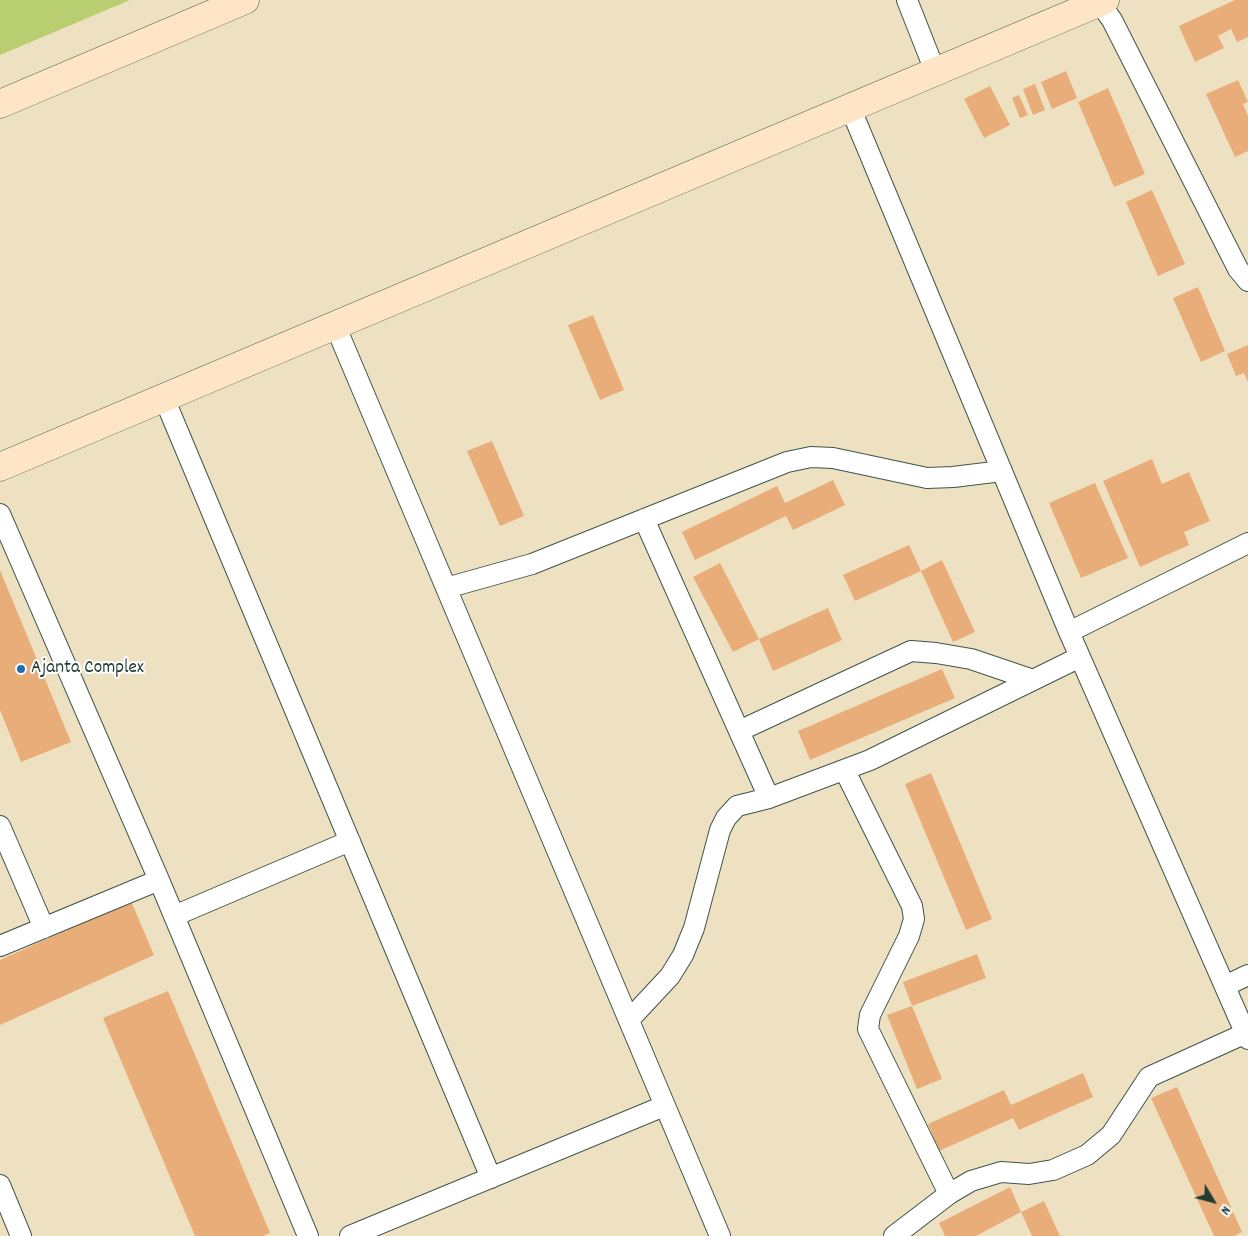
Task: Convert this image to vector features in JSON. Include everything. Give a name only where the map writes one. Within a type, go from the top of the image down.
[{"type":"street","points":[[0,104],[245,0]]},
{"type":"street","points":[[907,0],[935,71]]},
{"type":"street","points":[[0,467],[1102,1],[1238,268],[1248,281]]},
{"type":"street","points":[[850,107],[1069,632],[1247,1036],[1150,1077],[1111,1135],[1087,1155],[1053,1170],[1029,1174],[1001,1172],[971,1181],[949,1194],[894,1236]]},
{"type":"street","points":[[335,325],[720,1236]]},
{"type":"street","points":[[164,398],[491,1178]]},
{"type":"street","points":[[446,588],[532,564],[787,462],[811,457],[833,458],[928,478],[953,477],[1002,470]]},
{"type":"street","points":[[0,514],[159,880],[308,1236]]},
{"type":"street","points":[[644,519],[768,798]]},
{"type":"street","points":[[1069,632],[1248,544]]},
{"type":"street","points":[[739,731],[912,651],[971,659],[1033,680]]},
{"type":"street","points":[[628,1020],[670,976],[683,955],[694,928],[720,830],[726,818],[737,806],[768,798],[846,771],[1080,657]]},
{"type":"street","points":[[846,771],[912,906],[914,919],[909,936],[870,1015],[868,1028],[949,1194]]},
{"type":"street","points":[[0,826],[44,928]]},
{"type":"street","points":[[174,916],[350,841]]},
{"type":"street","points":[[0,946],[159,880]]},
{"type":"street","points":[[1225,986],[1248,975]]},
{"type":"street","points":[[350,1236],[664,1106]]},
{"type":"street","points":[[0,1185],[21,1236]]},
{"type":"green space","points":[[0,0],[130,0],[0,55]]},
{"type":"building","points":[[1235,0],[1248,0],[1248,37],[1237,42],[1231,29],[1218,36],[1224,48],[1195,62],[1179,26]]},
{"type":"building","points":[[1066,71],[1077,98],[1052,109],[1041,82]]},
{"type":"building","points":[[1238,80],[1248,102],[1243,104],[1248,116],[1248,151],[1235,157],[1206,94]]},
{"type":"building","points":[[1035,84],[1045,110],[1033,115],[1023,89]]},
{"type":"building","points":[[990,86],[1010,125],[984,138],[964,99]]},
{"type":"building","points":[[1108,88],[1145,174],[1114,187],[1078,102]]},
{"type":"building","points":[[1019,95],[1028,115],[1020,118],[1012,98]]},
{"type":"building","points":[[1152,190],[1185,264],[1158,276],[1126,202]]},
{"type":"building","points":[[1198,287],[1225,351],[1201,362],[1173,298]]},
{"type":"building","points":[[593,315],[624,390],[600,400],[568,325]]},
{"type":"building","points":[[1248,345],[1248,382],[1244,373],[1236,376],[1227,354]]},
{"type":"building","points":[[492,441],[524,516],[500,526],[467,451]]},
{"type":"building","points":[[1152,459],[1162,484],[1189,472],[1210,521],[1184,532],[1189,545],[1140,567],[1103,481]]},
{"type":"building","points":[[833,480],[845,505],[793,530],[786,516],[695,560],[682,532],[777,486],[785,503]]},
{"type":"building","points":[[1095,483],[1128,558],[1081,578],[1049,503]]},
{"type":"building","points":[[909,545],[921,571],[855,601],[843,575]]},
{"type":"building","points":[[942,560],[975,632],[953,642],[921,571]]},
{"type":"building","points":[[720,563],[759,639],[733,652],[693,577]]},
{"type":"building","name":"Ajanta Complex","points":[[0,570],[71,742],[21,762],[0,710]]},
{"type":"building","points":[[828,608],[842,640],[773,671],[759,639]]},
{"type":"building","points":[[942,669],[955,698],[810,760],[798,731]]},
{"type":"building","points":[[931,773],[992,919],[966,930],[905,784]]},
{"type":"building","points":[[131,901],[154,955],[0,1025],[0,960]]},
{"type":"building","points":[[977,954],[986,978],[912,1006],[903,982]]},
{"type":"building","points":[[168,991],[270,1233],[263,1236],[195,1236],[103,1018]]},
{"type":"building","points":[[912,1006],[942,1079],[917,1089],[887,1015]]},
{"type":"building","points":[[1083,1073],[1093,1097],[1019,1130],[1013,1118],[939,1151],[928,1124],[1004,1090],[1011,1105]]},
{"type":"building","points":[[1177,1087],[1242,1232],[1234,1236],[1214,1236],[1151,1098]]},
{"type":"building","points":[[1010,1187],[1021,1212],[976,1236],[945,1236],[939,1223]]},
{"type":"building","points":[[1044,1201],[1060,1236],[1032,1236],[1021,1212]]},
{"type":"place","name":"Ajanta Complex","points":[[21,669]]}]
